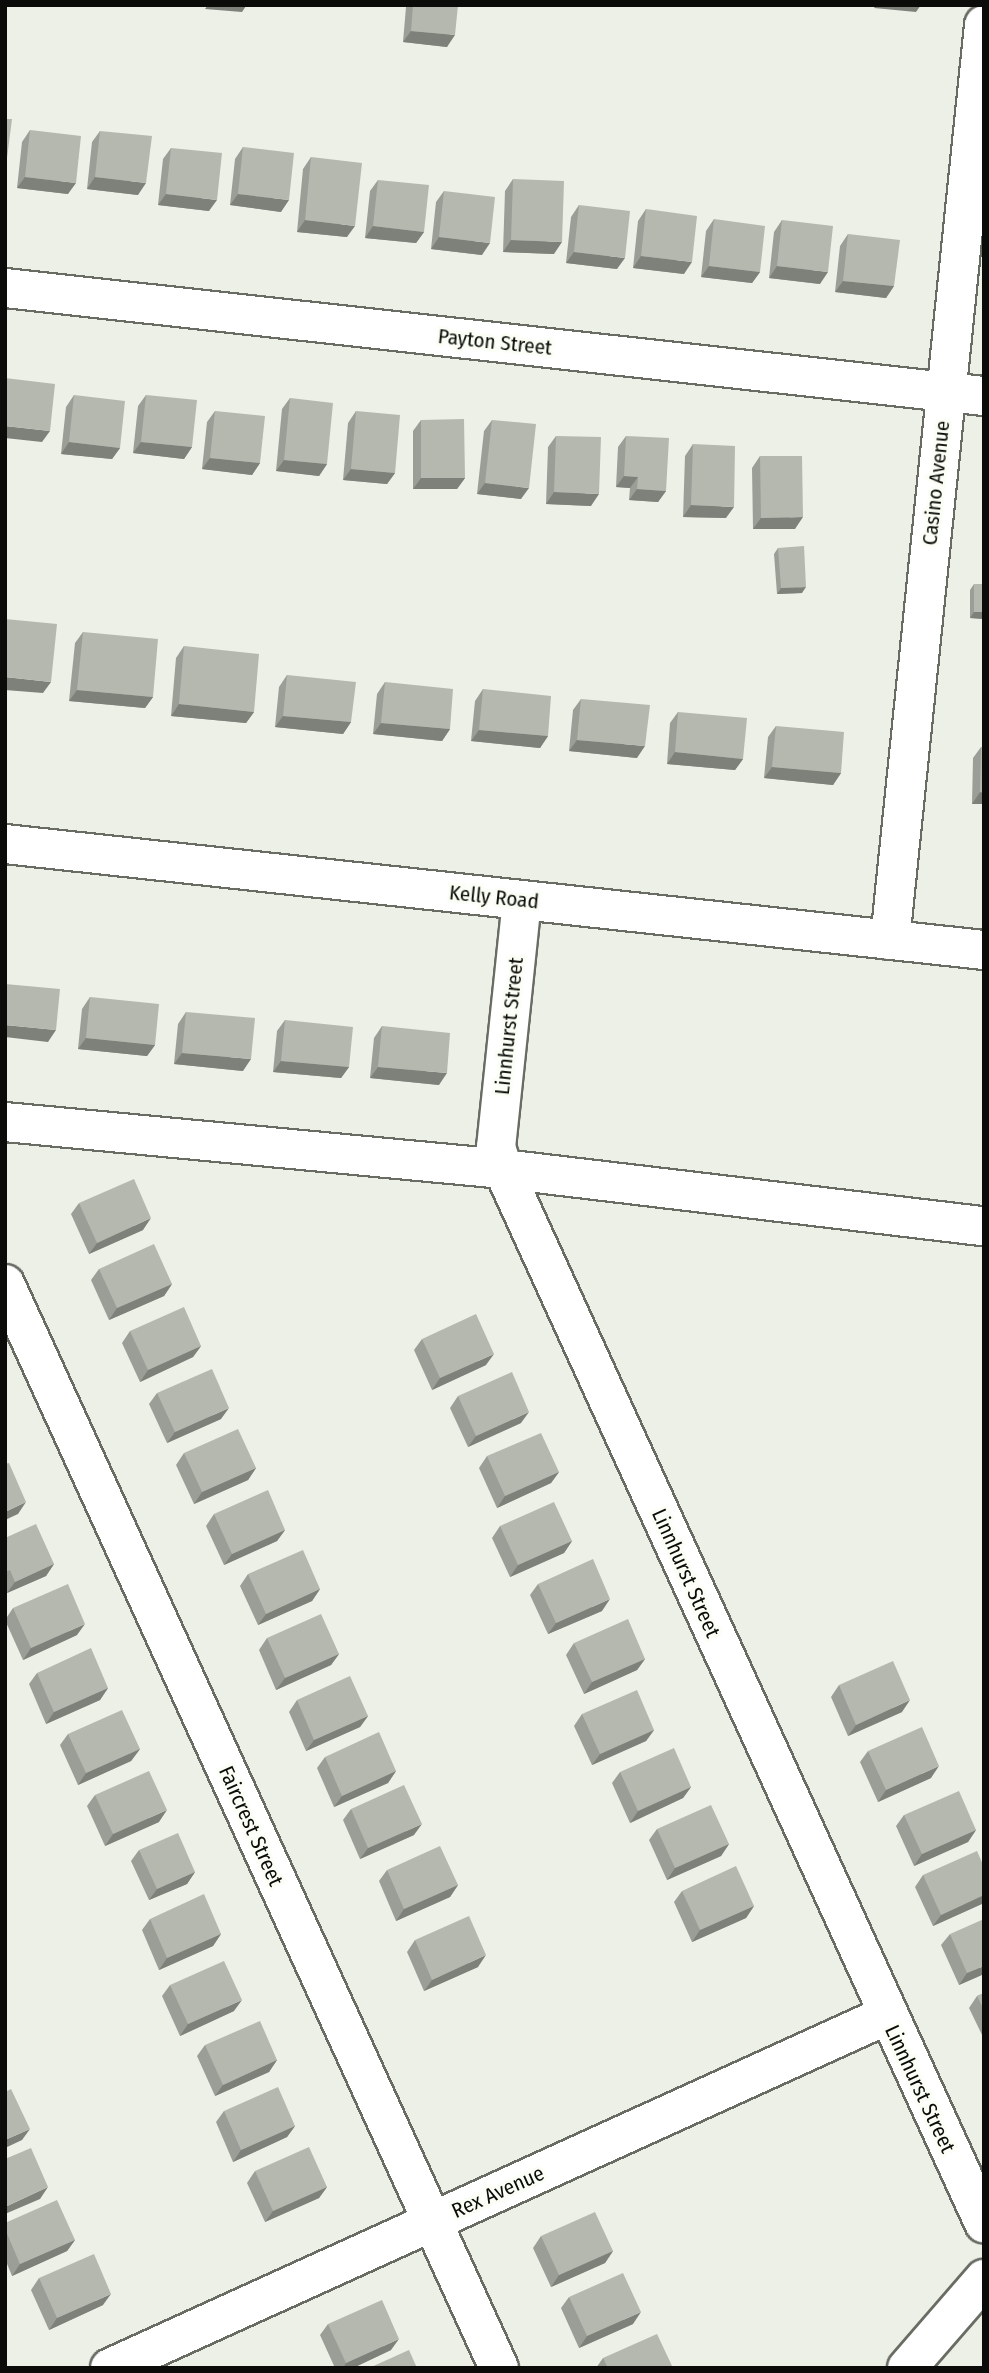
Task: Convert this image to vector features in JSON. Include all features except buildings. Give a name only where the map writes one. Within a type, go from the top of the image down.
[{"type":"street","name":"Casino Avenue","points":[[890,940],[984,26]]},
{"type":"street","name":"Payton Street","points":[[5,288],[984,396]]},
{"type":"street","name":"Kelly Road","points":[[5,844],[984,950]]},
{"type":"street","name":"Linnhurst Street","points":[[522,900],[496,1147],[503,1169],[886,2016],[984,2223]]},
{"type":"street","points":[[5,1122],[503,1169],[984,1226]]},
{"type":"street","name":"Faircrest Street","points":[[5,1284],[499,2368]]},
{"type":"street","name":"Rex Avenue","points":[[110,2368],[886,2016]]},
{"type":"street","points":[[907,2368],[984,2278]]}]
